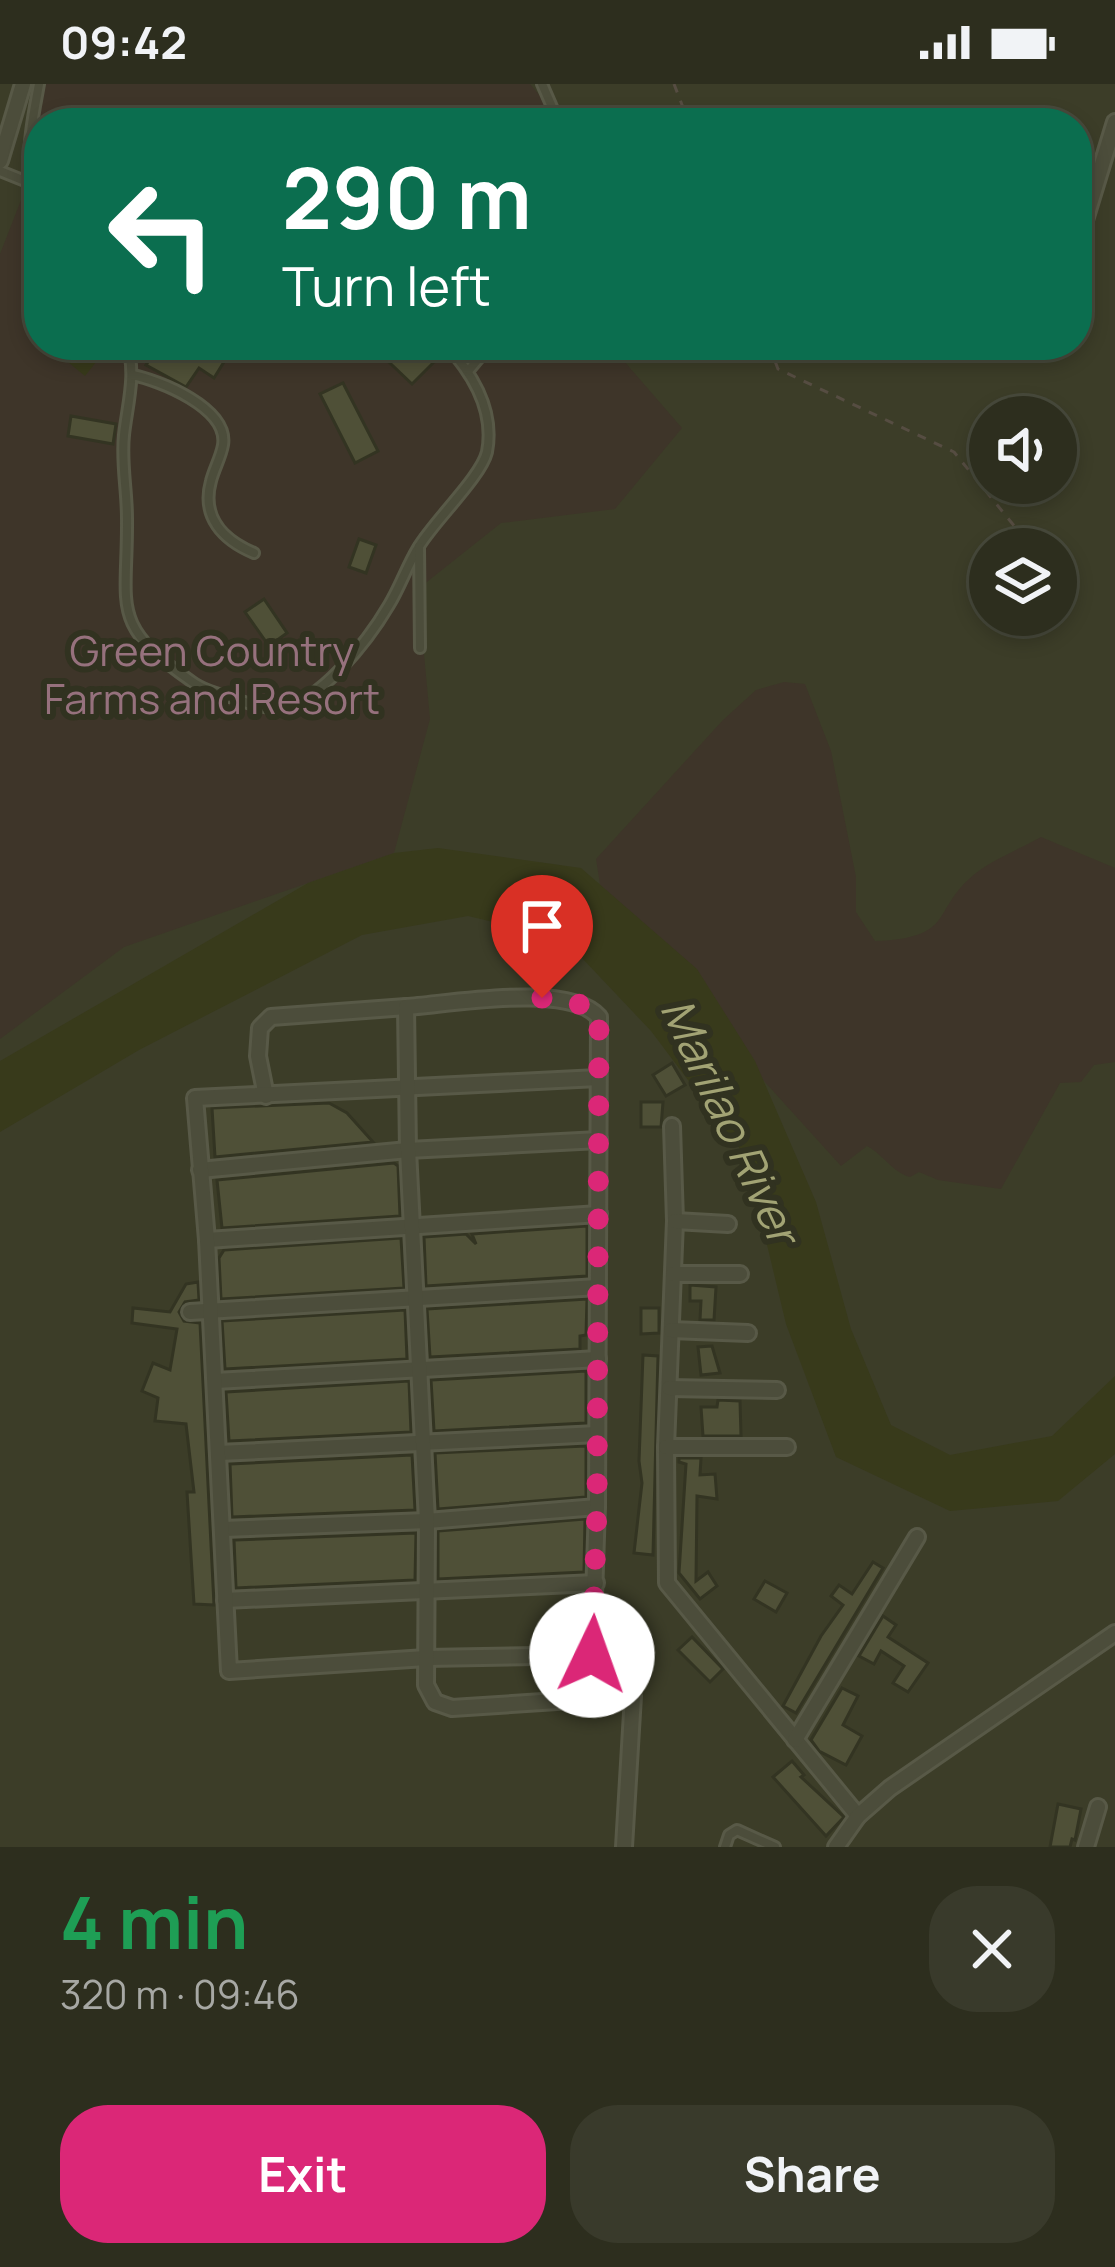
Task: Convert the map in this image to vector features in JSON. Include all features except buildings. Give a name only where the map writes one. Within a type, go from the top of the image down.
[{"type":"street","points":[[0,161],[21,84]]},
{"type":"street","points":[[1092,197],[1115,122]]},
{"type":"street","points":[[266,1096],[258,1055],[260,1028],[271,1018],[542,998],[589,1006],[599,1017],[592,1655]]},
{"type":"street","points":[[406,1007],[408,1150],[427,1521],[429,1694],[443,1706],[633,1696],[624,1847]]},
{"type":"street","points":[[598,1078],[196,1098],[212,1311],[229,1671],[425,1658],[592,1655],[621,1662],[621,1696]]},
{"type":"street","points":[[672,1126],[675,1221],[666,1447],[667,1583],[858,1816]]},
{"type":"street","points":[[200,1170],[408,1150],[599,1139]]},
{"type":"street","points":[[207,1240],[599,1214]]},
{"type":"street","points":[[675,1221],[728,1224]]},
{"type":"street","points":[[673,1274],[740,1274]]},
{"type":"street","points":[[190,1312],[598,1287]]},
{"type":"street","points":[[671,1330],[748,1333]]},
{"type":"street","points":[[215,1381],[598,1359]]},
{"type":"street","points":[[669,1388],[777,1390]]},
{"type":"street","points":[[219,1453],[597,1434]]},
{"type":"street","points":[[666,1447],[787,1447]]},
{"type":"street","points":[[224,1528],[427,1521],[597,1507]]},
{"type":"street","points":[[795,1739],[917,1537]]},
{"type":"street","points":[[225,1600],[596,1583]]},
{"type":"street","points":[[836,1847],[858,1816],[890,1788],[1115,1633]]},
{"type":"street","points":[[1086,1847],[1099,1807]]},
{"type":"lane","points":[[132,360],[123,442],[124,602],[129,623],[139,640],[196,685],[251,705],[280,708],[309,698],[342,667],[388,608],[419,546],[486,457],[483,399],[460,360]]},
{"type":"lane","points":[[469,370],[477,360]]},
{"type":"lane","points":[[132,375],[159,380],[205,408],[220,428],[224,441],[207,498],[229,543],[254,553]]},
{"type":"lane","points":[[419,546],[420,648]]},
{"type":"lane","points":[[725,1847],[729,1835],[737,1830],[775,1847]]},
{"type":"path","points":[[775,360],[778,369],[954,452],[1016,528]]},
{"type":"green space","name":"Green Country Farms and Resort","points":[[37,84],[530,84],[550,108],[34,108]]},
{"type":"green space","name":"Green Country Farms and Resort","points":[[24,187],[24,360],[623,360],[682,428],[615,509],[501,523],[418,589],[430,719],[394,853],[124,947],[0,1039],[0,254]]},
{"type":"green space","points":[[784,682],[805,684],[831,751],[856,877],[856,912],[875,941],[902,939],[932,927],[980,870],[1041,837],[1115,868],[1115,1062],[1094,1065],[1081,1082],[1060,1083],[1001,1189],[938,1180],[919,1172],[910,1177],[867,1146],[841,1166],[603,903],[596,859],[723,720],[756,690]]},
{"type":"water","points":[[65,360],[98,360],[85,376]]},
{"type":"water","name":"Marilao River","points":[[438,848],[581,868],[697,969],[755,1061],[816,1202],[851,1329],[891,1425],[950,1455],[1052,1436],[1115,1376],[1115,1454],[1058,1501],[950,1511],[836,1457],[786,1324],[746,1157],[651,1031],[564,939],[468,916],[362,935],[139,1050],[0,1132],[0,1061],[308,883],[394,853]]},
{"type":"route","points":[[542,998],[589,1006],[599,1017],[592,1655]]}]
